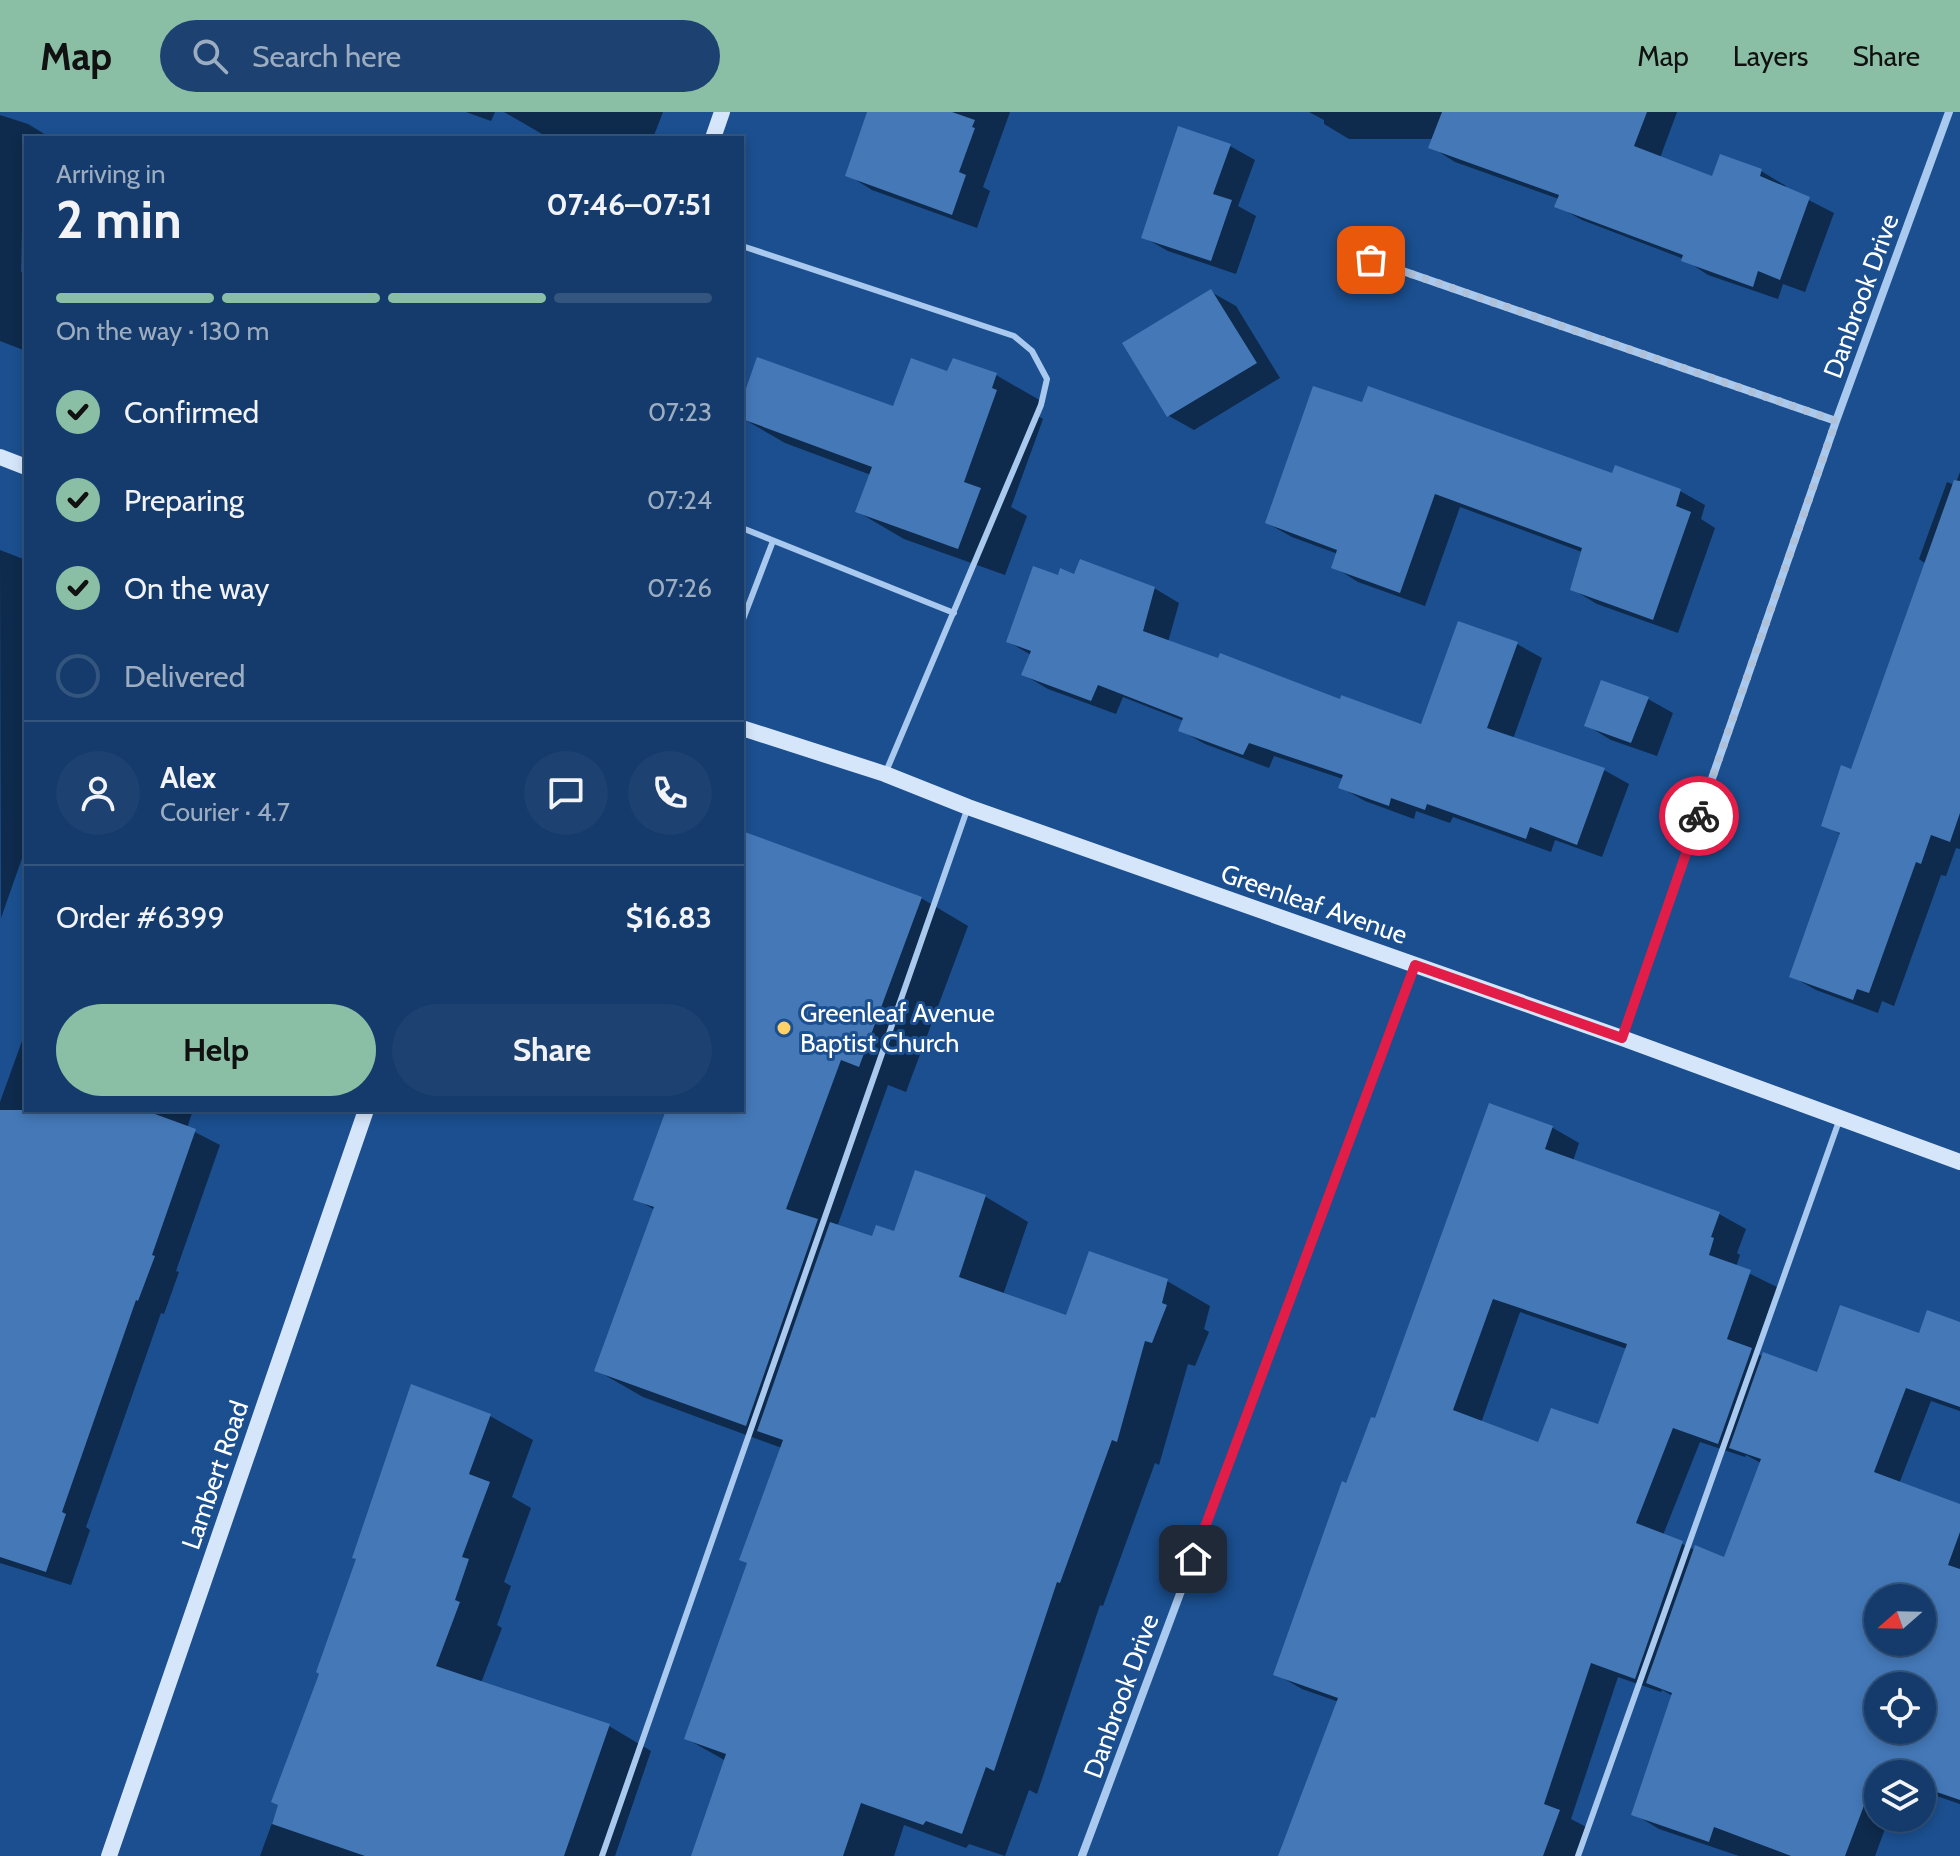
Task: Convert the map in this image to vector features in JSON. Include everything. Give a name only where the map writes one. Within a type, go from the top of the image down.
[{"type":"street","points":[[714,136],[722,112]]},
{"type":"street","name":"Danbrook Drive","points":[[1622,1038],[1836,421],[1949,112]]},
{"type":"street","points":[[1371,260],[1836,421]]},
{"type":"street","points":[[0,457],[24,466]]},
{"type":"street","name":"Greenleaf Avenue","points":[[744,729],[885,774],[968,807],[1622,1038],[1960,1162]]},
{"type":"street","name":"Danbrook Drive","points":[[1082,1856],[1415,965]]},
{"type":"street","name":"Lambert Road","points":[[109,1856],[365,1112]]},
{"type":"lane","points":[[744,247],[1014,336],[1032,351],[1047,379],[1041,405],[885,774]]},
{"type":"lane","points":[[744,529],[954,613]]},
{"type":"lane","points":[[744,617],[773,541]]},
{"type":"lane","points":[[602,1856],[968,807]]},
{"type":"lane","points":[[1578,1856],[1840,1118]]},
{"type":"building","points":[[867,112],[952,112],[975,120],[959,172],[966,175],[952,215],[845,176]]},
{"type":"building","points":[[1442,112],[1647,112],[1634,146],[1712,176],[1720,154],[1762,169],[1760,176],[1810,197],[1780,280],[1758,271],[1753,287],[1681,261],[1683,255],[1554,207],[1559,195],[1428,148]]},
{"type":"building","points":[[1178,126],[1231,144],[1213,194],[1232,200],[1211,261],[1141,238]]},
{"type":"building","points":[[1211,289],[1257,363],[1167,417],[1122,343]]},
{"type":"building","points":[[757,357],[893,406],[911,358],[947,371],[953,358],[997,373],[992,388],[997,390],[964,482],[981,488],[958,549],[855,512],[872,467],[744,420],[744,394]]},
{"type":"building","points":[[1313,386],[1362,402],[1368,386],[1612,473],[1615,465],[1681,489],[1676,506],[1691,512],[1653,620],[1570,590],[1582,548],[1435,494],[1400,593],[1331,568],[1337,550],[1265,523]]},
{"type":"building","points":[[1954,480],[1960,481],[1960,813],[1950,842],[1931,835],[1921,864],[1916,862],[1869,993],[1857,989],[1853,1000],[1789,977],[1840,833],[1821,826],[1841,765],[1851,769]]},
{"type":"building","points":[[1080,559],[1155,587],[1143,631],[1218,658],[1220,653],[1340,699],[1341,695],[1421,724],[1458,621],[1518,642],[1487,728],[1605,768],[1577,845],[1530,827],[1526,839],[1427,804],[1425,810],[1391,798],[1389,806],[1338,788],[1343,775],[1249,743],[1243,755],[1178,731],[1183,718],[1098,685],[1091,701],[1021,675],[1031,651],[1006,642],[1033,566],[1058,575],[1060,568],[1074,574]]},
{"type":"building","points":[[1601,680],[1649,697],[1631,743],[1584,726]]},
{"type":"building","points":[[744,832],[922,897],[859,1067],[841,1060],[786,1209],[818,1219],[746,1426],[594,1371],[654,1207],[633,1200],[665,1112],[744,1112]]},
{"type":"building","points":[[1489,1103],[1553,1126],[1545,1149],[1720,1212],[1711,1237],[1714,1238],[1709,1255],[1751,1270],[1727,1339],[1752,1348],[1718,1444],[1673,1428],[1636,1523],[1683,1541],[1635,1679],[1591,1663],[1544,1804],[1560,1810],[1543,1856],[1278,1856],[1338,1698],[1273,1675],[1342,1481],[1346,1483],[1371,1417],[1375,1418]],"holes":[[[1493,1299],[1627,1344],[1598,1424],[1551,1408],[1538,1442],[1453,1410]]]},
{"type":"building","points":[[0,1110],[149,1112],[196,1129],[152,1255],[155,1256],[136,1300],[62,1512],[66,1514],[46,1572],[0,1557]]},
{"type":"building","points":[[915,1170],[986,1195],[959,1277],[1066,1315],[1089,1251],[1168,1279],[1162,1303],[1167,1305],[1152,1343],[1145,1341],[1117,1442],[1112,1440],[1060,1583],[1057,1582],[994,1771],[986,1767],[962,1834],[926,1821],[923,1825],[861,1803],[843,1856],[691,1856],[726,1754],[684,1739],[747,1563],[739,1560],[783,1440],[757,1431],[830,1222],[872,1236],[876,1225],[894,1231]]},
{"type":"building","points":[[1840,1305],[1919,1333],[1927,1310],[1960,1322],[1960,1407],[1906,1388],[1874,1472],[1960,1504],[1960,1532],[1948,1565],[1960,1569],[1960,1800],[1936,1792],[1936,1760],[1864,1760],[1864,1806],[1845,1856],[1791,1856],[1714,1827],[1709,1842],[1631,1815],[1672,1693],[1646,1683],[1695,1545],[1724,1557],[1761,1459],[1729,1448],[1763,1352],[1817,1372]]},
{"type":"building","points":[[411,1384],[491,1414],[469,1474],[490,1482],[462,1557],[469,1559],[455,1600],[460,1602],[436,1666],[610,1724],[564,1856],[365,1856],[272,1824],[278,1805],[271,1802],[319,1674],[316,1672],[356,1559],[352,1558]]},
{"type":"way so far","points":[[1371,260],[1836,421],[1699,816]]},
{"type":"place","name":"Greenleaf Avenue Baptist Church","points":[[784,1028]]},
{"type":"route","points":[[1193,1559],[1415,965],[1622,1038],[1699,816]]}]
